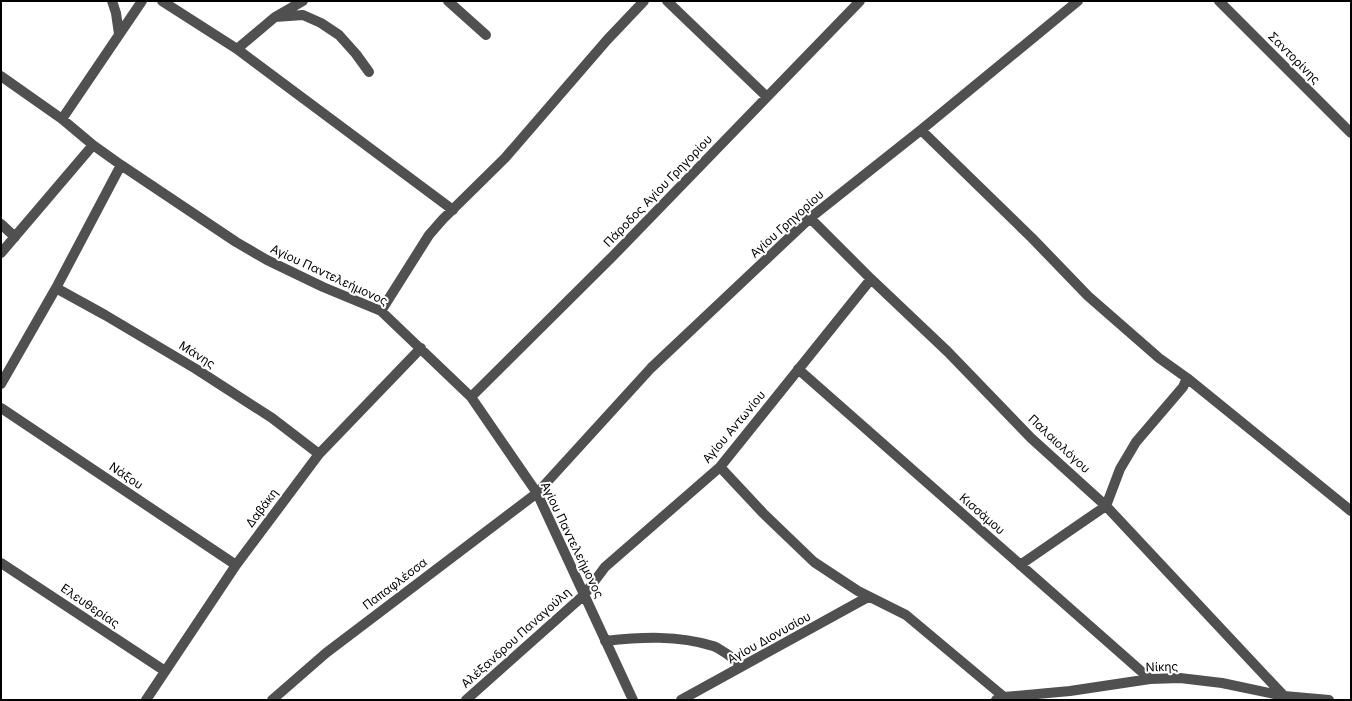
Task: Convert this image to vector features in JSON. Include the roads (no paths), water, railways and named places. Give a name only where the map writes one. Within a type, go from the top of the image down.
[{"type":"street","points":[[112,1],[116,13],[119,34]]},
{"type":"street","points":[[62,119],[142,1]]},
{"type":"street","points":[[162,1],[238,49],[453,210]]},
{"type":"street","points":[[238,49],[275,17],[303,1]]},
{"type":"street","points":[[448,1],[486,35]]},
{"type":"street","points":[[381,311],[429,235],[443,219],[505,158],[606,40],[644,1]]},
{"type":"street","points":[[667,1],[767,97]]},
{"type":"street","name":"Πάροδος Αγίου Γρηγορίου","points":[[471,397],[612,257],[860,1]]},
{"type":"street","name":"Αγίου Γρηγορίου","points":[[537,493],[651,368],[810,218],[921,130],[1078,1]]},
{"type":"street","name":"Σαντορίνης","points":[[1219,1],[1351,133]]},
{"type":"street","points":[[275,17],[303,15],[321,23],[339,35],[356,54],[369,72]]},
{"type":"street","name":"Αγίου Παντελεήμονος","points":[[1,76],[62,119],[93,145],[121,165],[236,242],[267,260],[323,287],[381,311],[471,397],[537,493],[632,700]]},
{"type":"street","points":[[921,130],[1032,238],[1088,296],[1159,358],[1187,378],[1351,511]]},
{"type":"street","points":[[1,253],[93,145]]},
{"type":"street","points":[[1,384],[56,288],[121,165]]},
{"type":"street","name":"Παλαιολόγου","points":[[810,218],[948,352],[1031,438],[1106,506],[1282,698]]},
{"type":"street","points":[[1,224],[15,236]]},
{"type":"street","name":"Αγίου Αντωνίου","points":[[584,595],[605,567],[720,467],[871,278]]},
{"type":"street","name":"Μάνης","points":[[56,288],[196,369],[272,418],[319,454]]},
{"type":"street","name":"Δαβάκη","points":[[146,700],[236,565],[319,454],[421,348]]},
{"type":"street","name":"Κισσάμου","points":[[798,369],[1150,679]]},
{"type":"street","points":[[1020,565],[1106,506],[1120,469],[1136,442],[1183,387],[1187,378]]},
{"type":"street","name":"Νάξου","points":[[1,408],[236,565]]},
{"type":"street","points":[[720,467],[763,513],[814,562],[868,597],[906,615],[1000,699]]},
{"type":"street","name":"Παπαφλέσσα","points":[[272,700],[326,653],[537,493]]},
{"type":"street","name":"Ελευθερίας","points":[[1,563],[165,672]]},
{"type":"street","name":"Αλέξανδρου Παναγούλη","points":[[466,700],[584,595]]},
{"type":"street","name":"Αγίου Διονυσίου","points":[[681,700],[868,597]]},
{"type":"street","points":[[606,641],[636,638],[679,639],[714,646],[743,666]]},
{"type":"street","name":"Νίκης","points":[[1000,699],[1070,691],[1150,679],[1180,678],[1222,683],[1282,698],[1329,700]]}]
